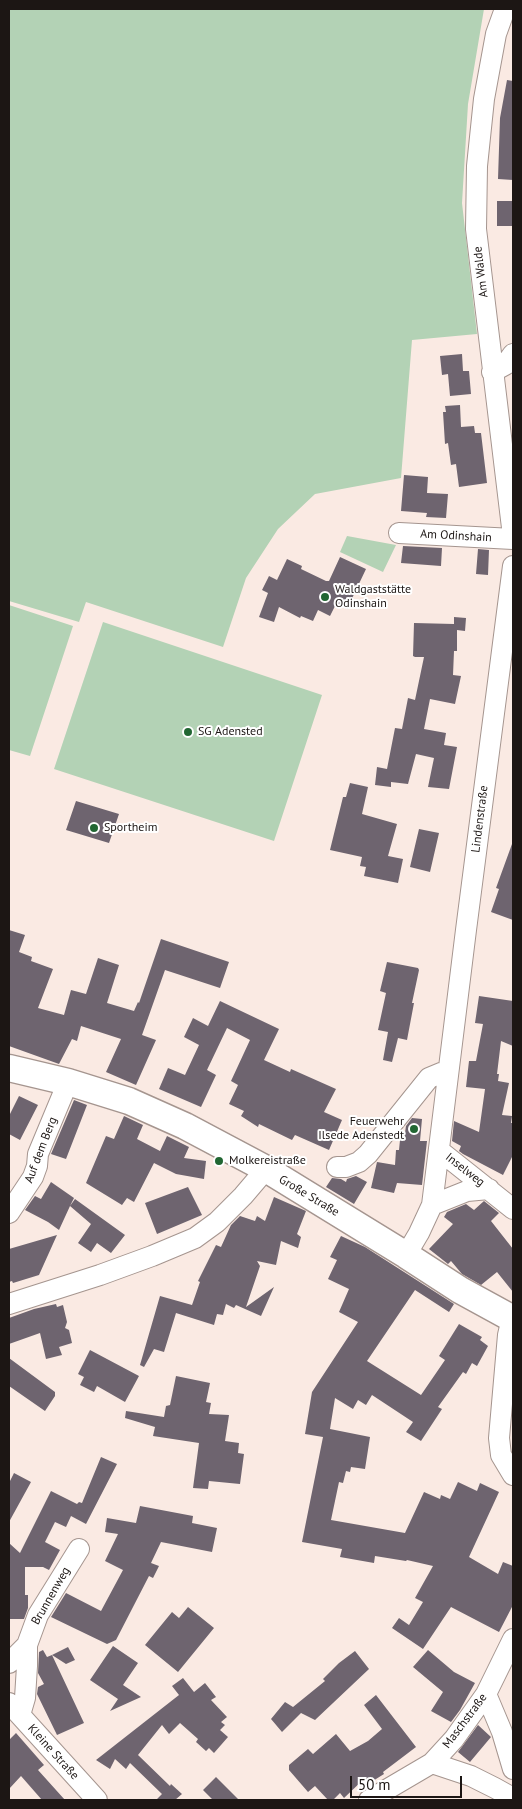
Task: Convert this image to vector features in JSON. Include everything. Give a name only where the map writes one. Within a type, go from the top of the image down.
[{"type":"main road","name":"Große Straße","points":[[9,1068],[68,1082],[148,1109],[185,1126],[266,1169],[472,1298],[513,1318]]},
{"type":"street","name":"Am Walde","points":[[504,9],[496,34],[484,99],[475,196],[476,229],[513,537]]},
{"type":"street","points":[[492,372],[505,365],[513,354]]},
{"type":"street","name":"Am Odinshain","points":[[399,533],[513,537]]},
{"type":"street","name":"Lindenstraße","points":[[406,1255],[419,1234],[432,1205],[513,566]]},
{"type":"street","points":[[337,1167],[346,1167],[368,1154],[423,1085],[434,1075],[448,1072]]},
{"type":"street","name":"Auf dem Berg","points":[[9,1214],[33,1177],[37,1166],[38,1154],[68,1082]]},
{"type":"street","points":[[423,1085],[432,1094],[446,1098]]},
{"type":"street","name":"Inselweg","points":[[440,1152],[513,1209]]},
{"type":"street","points":[[9,1304],[100,1275],[195,1238],[217,1222],[266,1169]]},
{"type":"street","name":"Inselweg","points":[[432,1205],[467,1191],[489,1189]]},
{"type":"street","points":[[513,1318],[508,1335],[499,1448],[513,1475]]},
{"type":"street","name":"Brunnenweg","points":[[15,1709],[24,1708],[28,1666],[27,1645],[38,1615],[80,1549]]},
{"type":"street","name":"Maschstraße","points":[[369,1800],[432,1763],[454,1739],[486,1694],[513,1639]]},
{"type":"street","name":"Brunnenweg","points":[[9,1664],[27,1645]]},
{"type":"street","points":[[486,1694],[502,1732],[513,1770]]},
{"type":"street","name":"Kleine Straße","points":[[15,1709],[97,1800]]},
{"type":"street","points":[[432,1763],[471,1776],[513,1798]]},
{"type":"green space","points":[[9,9],[484,9],[468,104],[462,203],[477,334],[412,340],[401,478],[315,494],[278,529],[246,578],[223,647],[86,602],[79,622],[9,601]]},
{"type":"green space","points":[[347,536],[396,545],[383,572],[340,552]]},
{"type":"green space","points":[[9,605],[73,626],[30,756],[9,750]]},
{"type":"green space","name":"SG Adensted","points":[[103,622],[322,695],[274,841],[54,769]]},
{"type":"building","points":[[507,80],[513,81],[513,180],[498,179],[500,118]]},
{"type":"building","points":[[497,201],[513,201],[513,226],[497,226]]},
{"type":"building","points":[[462,354],[463,371],[469,371],[471,394],[450,396],[448,374],[442,375],[440,356]]},
{"type":"building","points":[[460,405],[461,427],[474,426],[475,433],[481,433],[487,483],[459,487],[456,464],[451,465],[448,443],[445,444],[443,412],[446,412],[445,406]]},
{"type":"building","points":[[404,475],[428,477],[427,493],[448,494],[446,518],[426,517],[427,513],[401,511]]},
{"type":"building","points":[[403,546],[442,548],[441,566],[401,563]]},
{"type":"building","points":[[478,549],[489,550],[488,575],[476,574]]},
{"type":"building","points":[[340,557],[366,569],[347,609],[336,604],[330,616],[318,610],[313,621],[301,616],[300,618],[279,607],[274,622],[259,617],[268,593],[262,590],[269,576],[277,580],[287,559],[302,566],[301,569],[329,581]]},
{"type":"building","points":[[454,617],[466,618],[465,631],[457,630],[457,651],[454,651],[453,675],[461,676],[455,704],[430,699],[424,729],[446,733],[444,745],[457,747],[449,789],[428,787],[434,758],[416,754],[408,784],[391,782],[391,787],[375,785],[377,767],[387,769],[395,728],[402,729],[408,698],[415,700],[424,657],[413,656],[414,623],[454,624]]},
{"type":"building","points":[[350,783],[368,787],[362,814],[397,824],[388,856],[403,859],[398,883],[364,876],[366,867],[360,866],[362,857],[330,850],[343,797],[346,797]]},
{"type":"building","points":[[76,801],[119,814],[109,843],[66,830]]},
{"type":"building","points":[[419,829],[439,833],[430,872],[410,867]]},
{"type":"building","points":[[512,844],[513,920],[491,912],[499,889],[496,888]]},
{"type":"building","points":[[9,930],[25,935],[19,952],[32,957],[31,961],[53,969],[38,1008],[64,1015],[71,990],[86,994],[98,958],[119,965],[107,1003],[134,1011],[139,1003],[161,939],[229,962],[220,988],[165,970],[142,1035],[156,1040],[136,1085],[106,1072],[121,1039],[81,1026],[77,1041],[72,1039],[59,1064],[9,1046]]},
{"type":"building","points":[[387,962],[418,968],[419,970],[407,1040],[398,1038],[392,1062],[383,1060],[388,1032],[378,1030],[386,993],[380,991]]},
{"type":"building","points":[[479,996],[513,1001],[513,1046],[501,1041],[497,1074],[499,1074],[498,1081],[509,1083],[502,1115],[512,1116],[511,1123],[513,1123],[513,1155],[503,1175],[463,1154],[459,1151],[461,1146],[452,1141],[454,1121],[479,1132],[485,1089],[466,1087],[469,1061],[476,1061],[483,1024],[475,1023]]},
{"type":"building","points":[[220,1001],[279,1029],[264,1060],[290,1072],[291,1069],[336,1089],[324,1112],[342,1120],[329,1150],[295,1135],[292,1140],[259,1124],[258,1127],[241,1116],[244,1111],[229,1104],[238,1085],[231,1081],[250,1040],[227,1028],[207,1070],[216,1075],[201,1107],[159,1089],[168,1068],[185,1075],[199,1045],[184,1037],[193,1018],[208,1026]]},
{"type":"building","points":[[19,1096],[38,1105],[20,1140],[9,1134],[9,1116]]},
{"type":"building","points":[[74,1100],[87,1105],[66,1159],[51,1154]]},
{"type":"building","points":[[124,1116],[143,1125],[137,1139],[160,1151],[167,1136],[189,1147],[184,1158],[206,1161],[204,1179],[176,1174],[154,1163],[134,1202],[127,1198],[122,1205],[86,1183],[106,1136],[114,1139]]},
{"type":"building","points":[[412,1118],[422,1119],[420,1141],[427,1141],[422,1185],[397,1183],[394,1193],[371,1188],[377,1162],[395,1165],[396,1150],[399,1150],[400,1140],[404,1139],[406,1126]]},
{"type":"building","points":[[356,1176],[367,1182],[354,1204],[326,1187],[332,1178],[341,1179],[346,1182],[347,1179]]},
{"type":"building","points":[[51,1182],[74,1198],[59,1230],[25,1210],[35,1196],[41,1199]]},
{"type":"building","points":[[188,1187],[202,1215],[157,1234],[145,1203]]},
{"type":"building","points":[[274,1197],[306,1211],[297,1234],[301,1237],[298,1248],[281,1241],[276,1265],[257,1261],[260,1266],[246,1307],[274,1287],[261,1316],[236,1305],[234,1308],[226,1304],[223,1315],[217,1314],[214,1325],[176,1313],[164,1352],[154,1349],[144,1367],[140,1365],[160,1296],[192,1305],[200,1282],[198,1281],[216,1245],[221,1247],[231,1225],[240,1216],[255,1221],[257,1216],[265,1221]]},
{"type":"building","points":[[75,1199],[125,1235],[111,1253],[97,1243],[91,1252],[78,1243],[91,1224],[70,1206]]},
{"type":"building","points":[[484,1201],[499,1213],[491,1221],[513,1249],[513,1292],[497,1272],[481,1285],[462,1274],[451,1261],[448,1264],[429,1249],[453,1224],[444,1217],[447,1212],[466,1204],[474,1210]]},
{"type":"building","points":[[57,1235],[39,1275],[13,1283],[12,1281],[9,1282],[9,1249]]},
{"type":"building","points":[[341,1236],[365,1247],[454,1304],[449,1312],[415,1290],[367,1361],[421,1395],[445,1360],[439,1356],[459,1324],[482,1337],[480,1340],[488,1346],[477,1366],[472,1363],[466,1374],[463,1372],[438,1407],[442,1409],[421,1441],[406,1432],[413,1422],[372,1395],[366,1405],[358,1400],[353,1409],[335,1398],[330,1429],[370,1437],[365,1469],[351,1467],[350,1472],[346,1471],[343,1483],[339,1482],[331,1520],[405,1533],[424,1492],[440,1499],[441,1495],[450,1499],[458,1482],[477,1491],[480,1483],[499,1492],[469,1557],[498,1574],[503,1562],[513,1566],[513,1605],[499,1632],[451,1607],[423,1649],[392,1628],[399,1618],[409,1625],[423,1602],[415,1598],[433,1566],[375,1556],[374,1563],[340,1557],[342,1549],[302,1542],[323,1437],[305,1434],[312,1392],[358,1322],[339,1312],[349,1289],[328,1279],[337,1260],[330,1257]]},
{"type":"building","points":[[56,1304],[57,1307],[63,1305],[67,1322],[65,1328],[69,1330],[72,1343],[59,1347],[62,1355],[46,1359],[40,1333],[9,1344],[9,1318]]},
{"type":"building","points":[[90,1350],[139,1376],[125,1402],[97,1386],[94,1392],[80,1385],[84,1377],[78,1374]]},
{"type":"building","points":[[9,1358],[55,1392],[55,1396],[45,1411],[9,1386]]},
{"type":"building","points":[[176,1376],[210,1383],[206,1402],[211,1403],[209,1414],[229,1415],[225,1441],[239,1443],[238,1453],[244,1454],[240,1484],[209,1481],[208,1489],[193,1488],[199,1443],[153,1436],[155,1427],[125,1418],[126,1411],[164,1417],[166,1406],[170,1405]]},
{"type":"building","points":[[101,1457],[117,1464],[86,1524],[71,1516],[66,1527],[55,1522],[45,1542],[60,1550],[49,1570],[43,1567],[25,1567],[25,1595],[28,1595],[28,1608],[24,1619],[9,1619],[9,1543],[20,1553],[51,1491],[77,1504],[79,1502],[82,1503]]},
{"type":"building","points":[[14,1473],[31,1482],[9,1522],[9,1483]]},
{"type":"building","points":[[140,1506],[193,1516],[192,1523],[217,1528],[212,1552],[161,1542],[151,1563],[159,1566],[153,1578],[149,1576],[116,1640],[107,1644],[51,1617],[66,1593],[101,1611],[123,1570],[105,1561],[118,1534],[105,1532],[107,1518],[136,1523]]},
{"type":"building","points":[[188,1607],[214,1628],[178,1672],[145,1645],[172,1612],[179,1618]]},
{"type":"building","points":[[113,1646],[138,1663],[123,1685],[141,1697],[110,1711],[118,1699],[90,1680]]},
{"type":"building","points":[[68,1647],[75,1660],[66,1664],[52,1655]]},
{"type":"building","points":[[43,1650],[47,1657],[52,1655],[84,1723],[57,1735],[37,1694],[38,1687],[44,1684],[38,1673],[39,1652]]},
{"type":"building","points":[[428,1650],[454,1672],[475,1683],[451,1722],[431,1711],[443,1692],[413,1667]]},
{"type":"building","points":[[355,1651],[369,1669],[315,1720],[301,1713],[282,1732],[271,1719],[285,1702],[293,1707],[325,1681],[323,1679],[339,1663]]},
{"type":"building","points":[[183,1678],[194,1692],[205,1683],[216,1697],[211,1700],[227,1717],[221,1722],[225,1725],[220,1730],[228,1737],[214,1753],[209,1748],[206,1751],[196,1742],[198,1739],[180,1723],[169,1734],[162,1725],[138,1755],[170,1786],[171,1784],[182,1794],[175,1800],[156,1800],[162,1794],[130,1763],[126,1769],[115,1759],[110,1769],[96,1760],[179,1695],[172,1686]]},
{"type":"building","points":[[376,1695],[416,1747],[383,1772],[384,1774],[368,1784],[365,1778],[344,1798],[340,1793],[333,1800],[328,1800],[315,1786],[308,1792],[289,1770],[289,1765],[308,1749],[313,1754],[336,1734],[350,1751],[368,1741],[382,1729],[364,1705]]},
{"type":"building","points":[[478,1725],[491,1737],[470,1762],[458,1752]]},
{"type":"building","points":[[16,1733],[44,1765],[38,1770],[65,1800],[42,1800],[21,1776],[9,1789],[9,1740]]},
{"type":"building","points":[[216,1777],[239,1800],[213,1800],[203,1790]]},
{"type":"place","name":"Waldgaststätte Odinshain","points":[[325,597]]},
{"type":"place","name":"SG Adensted","points":[[188,732]]},
{"type":"place","name":"Sportheim","points":[[94,828]]},
{"type":"place","name":"Feuerwehr Ilsede Adenstedt","points":[[414,1129]]},
{"type":"place","name":"Molkereistraße","points":[[219,1161]]}]
